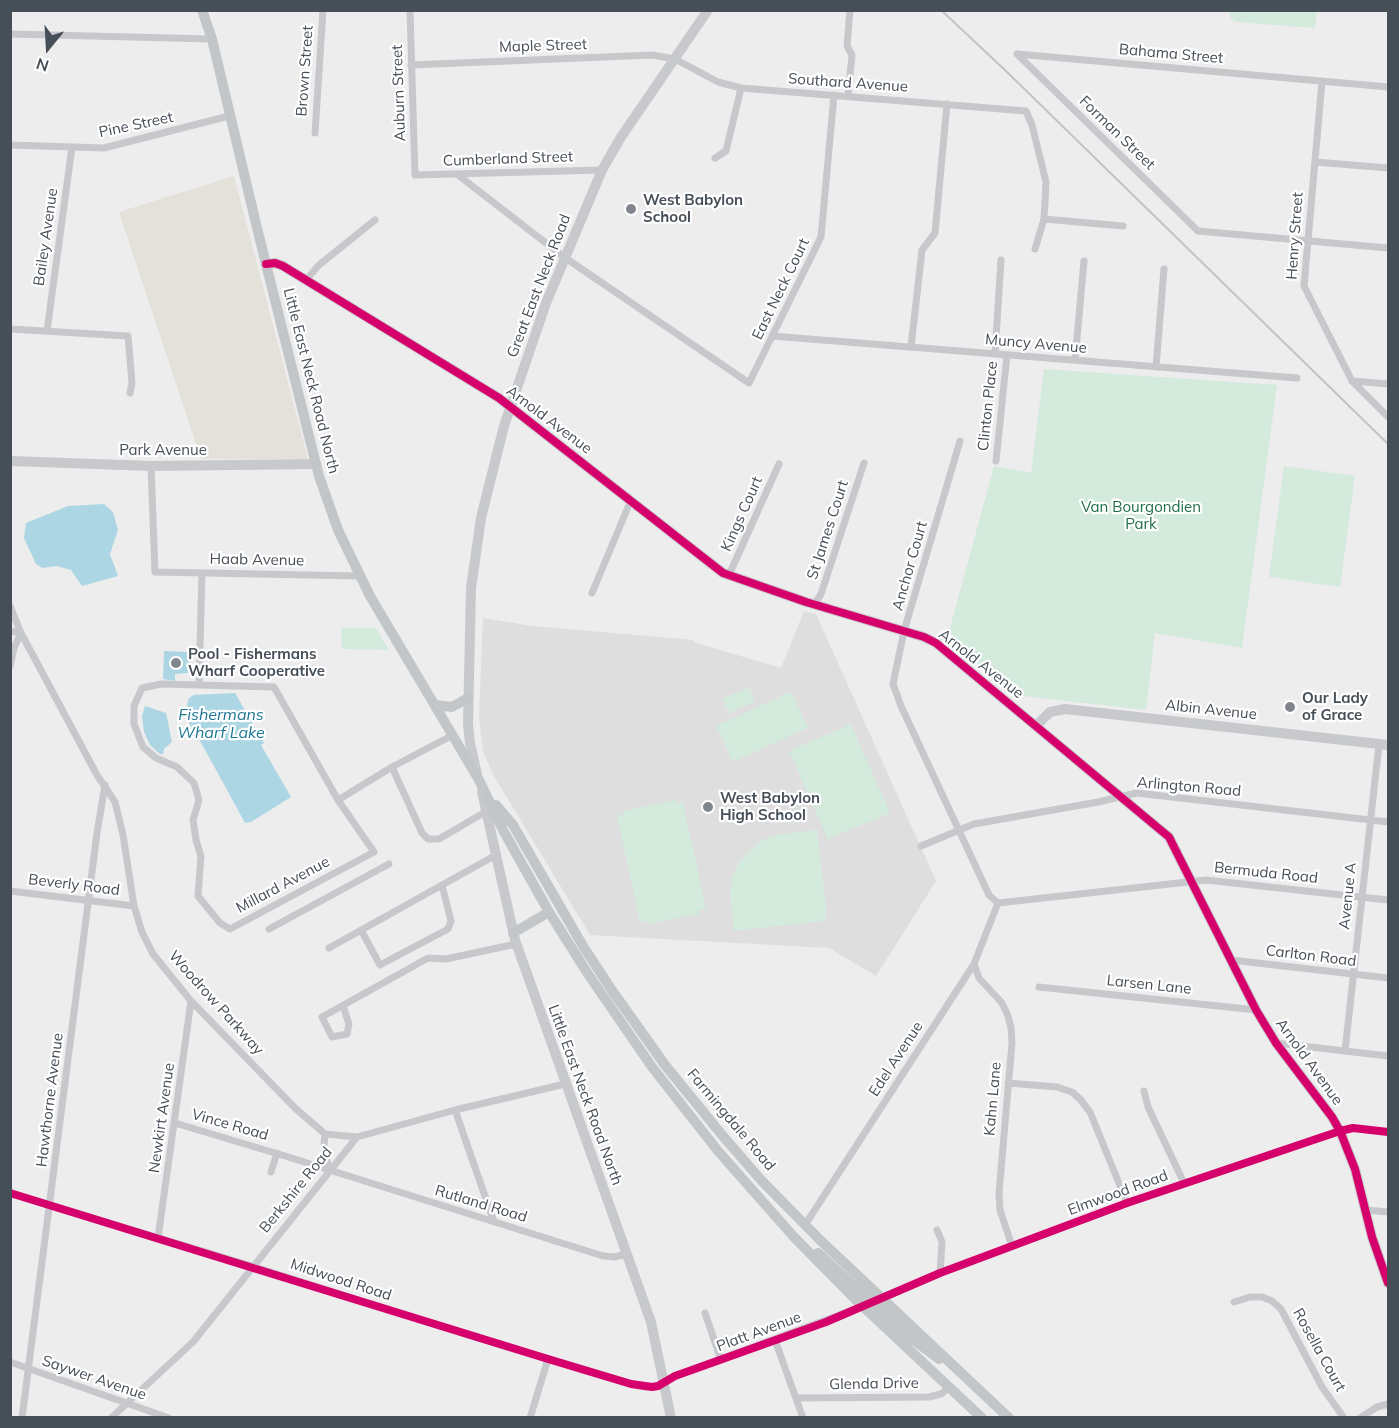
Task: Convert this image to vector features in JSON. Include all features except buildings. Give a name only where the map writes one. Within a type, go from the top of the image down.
[{"type":"main road","name":"Little East Neck Road North","points":[[202,10],[212,39],[316,464],[333,517],[359,576],[479,780]]},
{"type":"main road","points":[[435,705],[452,707],[468,698]]},
{"type":"main road","name":"Farmingdale Road","points":[[479,780],[504,832],[549,912],[652,1067],[723,1157],[793,1236],[873,1302]]},
{"type":"main road","name":"Farmingdale Road","points":[[488,795],[513,825],[587,953],[651,1045],[722,1135],[950,1387],[982,1418]]},
{"type":"main road","points":[[513,933],[549,912]]},
{"type":"main road","points":[[873,1302],[923,1348],[960,1371],[1010,1418]]},
{"type":"street","name":"Brown Street","points":[[315,133],[323,10]]},
{"type":"street","name":"Auburn Street","points":[[410,10],[415,175]]},
{"type":"street","name":"Great East Neck Road","points":[[479,780],[469,737],[470,610],[475,556],[488,484],[510,406],[564,257],[602,170],[621,137],[708,10]]},
{"type":"street","points":[[848,96],[852,55],[847,46],[850,10]]},
{"type":"street","points":[[10,34],[212,39]]},
{"type":"street","name":"Bahama Street","points":[[1017,54],[1389,87]]},
{"type":"street","name":"Forman Street","points":[[1017,54],[1198,231],[1308,241]]},
{"type":"street","name":"Maple Street","points":[[411,65],[652,55],[675,59]]},
{"type":"street","name":"Southard Avenue","points":[[675,59],[718,82],[741,88],[1026,111],[1032,125],[1046,182],[1044,219]]},
{"type":"street","name":"Henry Street","points":[[1322,81],[1304,286],[1352,381],[1389,417]]},
{"type":"street","points":[[715,158],[726,151],[741,88]]},
{"type":"street","name":"East Neck Court","points":[[564,257],[749,383],[821,237],[834,95]]},
{"type":"street","points":[[911,347],[922,250],[935,233],[947,104]]},
{"type":"street","name":"Pine Street","points":[[10,145],[104,148],[229,116]]},
{"type":"street","name":"Bailey Avenue","points":[[47,331],[72,147]]},
{"type":"street","points":[[1315,162],[1389,168]]},
{"type":"street","name":"Cumberland Street","points":[[415,175],[602,170]]},
{"type":"street","points":[[458,174],[564,257]]},
{"type":"street","points":[[1035,249],[1044,219],[1123,226]]},
{"type":"street","points":[[306,280],[319,265],[375,220]]},
{"type":"street","points":[[1308,241],[1389,248]]},
{"type":"street","points":[[995,354],[1001,260]]},
{"type":"street","points":[[1075,360],[1083,261]]},
{"type":"street","name":"Arnold Avenue","points":[[266,264],[280,265],[306,280],[510,406],[712,566],[729,575],[814,604],[924,637],[941,646],[1169,837],[1256,1010],[1276,1043],[1327,1110],[1340,1131],[1355,1169],[1372,1237],[1389,1283]]},
{"type":"street","points":[[1156,367],[1164,269]]},
{"type":"street","points":[[10,329],[128,336],[132,383],[130,393]]},
{"type":"street","name":"Muncy Avenue","points":[[772,336],[1297,378]]},
{"type":"street","name":"Clinton Place","points":[[996,461],[1007,355]]},
{"type":"street","points":[[1352,381],[1389,384]]},
{"type":"street","name":"Anchor Court","points":[[960,441],[904,631],[893,684],[901,706],[989,895],[998,903]]},
{"type":"street","name":"Park Avenue","points":[[10,461],[152,466],[316,464]]},
{"type":"street","name":"St James Court","points":[[814,604],[821,594],[864,463]]},
{"type":"street","name":"Kings Court","points":[[729,575],[779,464]]},
{"type":"street","name":"Haab Avenue","points":[[152,466],[155,572],[359,576]]},
{"type":"street","points":[[592,593],[631,500]]},
{"type":"street","points":[[199,685],[202,573]]},
{"type":"street","name":"Woodrow Parkway","points":[[10,606],[21,633],[97,775],[115,802],[120,818],[134,906],[142,932],[153,954],[191,1001],[295,1108],[325,1134]]},
{"type":"street","points":[[10,631],[21,633],[14,648],[10,666]]},
{"type":"street","name":"Millard Avenue","points":[[161,684],[274,687],[338,800],[374,852],[230,929],[220,923],[198,896],[201,856],[193,820],[199,800],[194,783],[177,767],[156,758],[143,747],[134,724],[134,706],[142,688],[161,684]]},
{"type":"street","name":"Albin Avenue","points":[[1037,725],[1050,712],[1065,709],[1384,744]]},
{"type":"street","points":[[338,800],[392,767],[453,735]]},
{"type":"street","name":"Avenue A","points":[[1345,1051],[1370,820],[1384,744]]},
{"type":"street","points":[[392,767],[422,833],[429,839],[439,839],[487,811]]},
{"type":"street","name":"Little East Neck Road North","points":[[479,780],[516,944],[651,1322],[671,1418]]},
{"type":"street","name":"Hawthorne Avenue","points":[[22,1418],[105,785]]},
{"type":"street","name":"Arlington Road","points":[[921,846],[975,824],[1137,793],[1389,822]]},
{"type":"street","points":[[329,948],[496,855]]},
{"type":"street","points":[[269,929],[389,864]]},
{"type":"street","name":"Bermuda Road","points":[[998,903],[1170,885],[1192,880],[1389,900]]},
{"type":"street","points":[[361,930],[380,965],[448,929],[451,921],[442,885]]},
{"type":"street","name":"Beverly Road","points":[[10,891],[134,906]]},
{"type":"street","name":"Edel Avenue","points":[[805,1225],[974,964],[998,903]]},
{"type":"street","points":[[343,1006],[349,1024],[347,1034],[332,1037],[322,1017],[428,958],[446,959],[516,944]]},
{"type":"street","name":"Carlton Road","points":[[1231,960],[1389,978]]},
{"type":"street","name":"Kahn Lane","points":[[974,964],[979,978],[1002,1003],[1008,1016],[1012,1042],[1000,1210],[1012,1246]]},
{"type":"street","name":"Larsen Lane","points":[[1039,987],[1256,1010]]},
{"type":"street","name":"Newkirt Avenue","points":[[158,1238],[191,1001]]},
{"type":"street","points":[[1276,1043],[1389,1056]]},
{"type":"street","points":[[1008,1083],[1057,1087],[1072,1092],[1080,1099],[1090,1112],[1127,1203]]},
{"type":"street","points":[[329,1171],[324,1146],[325,1134],[357,1137],[455,1110],[566,1084]]},
{"type":"street","points":[[1144,1091],[1148,1107],[1184,1183]]},
{"type":"street","points":[[455,1110],[494,1222]]},
{"type":"street","name":"Vince Road","points":[[174,1123],[277,1153],[329,1171]]},
{"type":"street","name":"Elmwood Road","points":[[873,1302],[1127,1203],[1340,1131],[1353,1128],[1389,1132]]},
{"type":"street","name":"Berkshire Road","points":[[111,1418],[193,1342],[357,1137]]},
{"type":"street","name":"Vince Road","points":[[271,1172],[277,1153]]},
{"type":"street","name":"Rutland Road","points":[[329,1171],[603,1256],[615,1257],[626,1254]]},
{"type":"street","name":"Midwood Road","points":[[10,1193],[644,1387],[664,1383]]},
{"type":"street","points":[[1366,1210],[1389,1212]]},
{"type":"street","points":[[937,1230],[942,1242],[940,1274]]},
{"type":"street","name":"Rosella Court","points":[[1234,1302],[1250,1297],[1262,1297],[1272,1300],[1281,1309],[1322,1387],[1344,1418]]},
{"type":"street","name":"Platt Avenue","points":[[664,1383],[675,1376],[873,1302]]},
{"type":"street","points":[[705,1313],[721,1360]]},
{"type":"street","points":[[775,1340],[803,1418]]},
{"type":"street","points":[[530,1418],[548,1359]]},
{"type":"street","name":"Saywer Avenue","points":[[10,1362],[169,1418]]},
{"type":"street","name":"Glenda Drive","points":[[796,1398],[929,1397],[940,1394],[950,1387]]},
{"type":"street","points":[[1360,1418],[1377,1407],[1389,1404]]},
{"type":"shaded area","points":[[234,176],[308,459],[201,459],[119,212]]},
{"type":"shaded area","name":"West Babylon High School","points":[[804,611],[816,614],[936,881],[876,976],[829,948],[590,935],[494,776],[483,752],[479,717],[483,618],[532,626],[694,640],[693,642],[781,668]]},
{"type":"green space","points":[[1230,11],[1317,11],[1315,28],[1235,22],[1230,17]]},
{"type":"green space","name":"Van Bourgondien Park","points":[[1044,369],[1277,385],[1242,648],[1155,633],[1146,710],[1015,695],[947,639],[994,466],[1031,473]]},
{"type":"green space","points":[[1284,466],[1355,476],[1340,587],[1269,577]]},
{"type":"green space","points":[[341,628],[376,628],[389,650],[342,649]]},
{"type":"green space","points":[[749,687],[755,701],[729,713],[722,699]]},
{"type":"green space","points":[[791,692],[808,728],[733,762],[716,726]]},
{"type":"green space","points":[[851,724],[890,813],[828,839],[789,751]]},
{"type":"green space","points":[[674,800],[675,803],[683,802],[706,909],[698,910],[699,914],[648,924],[647,921],[640,923],[617,816],[624,814],[624,811]]},
{"type":"green space","points":[[817,830],[827,916],[823,921],[734,931],[730,893],[732,877],[739,863],[751,849],[765,839],[780,834]]},
{"type":"water","points":[[104,504],[113,512],[118,530],[110,554],[118,576],[82,586],[71,570],[57,566],[42,568],[36,564],[24,538],[26,523],[68,506]]},
{"type":"water","name":"Pool - Fishermans Wharf Cooperative","points":[[164,651],[190,652],[188,673],[175,674],[175,681],[163,679]]},
{"type":"water","name":"Fishermans Wharf Lake","points":[[235,693],[264,743],[261,745],[291,797],[251,822],[245,823],[189,723],[187,705],[189,698],[194,695]]},
{"type":"water","points":[[145,706],[166,713],[172,742],[164,749],[163,754],[150,745],[144,732],[142,716]]},
{"type":"railway","points":[[941,10],[1388,444]]},
{"type":"cycle path","points":[[266,264],[275,263],[283,266],[499,398],[723,573],[806,602],[924,637],[936,643],[1169,837],[1256,1010],[1276,1043],[1340,1131],[1355,1169],[1372,1237],[1388,1283]]},
{"type":"cycle path","points":[[10,1193],[548,1359],[631,1384],[652,1387],[675,1376],[826,1322],[940,1273],[1127,1203],[1340,1131],[1353,1128],[1388,1132]]},
{"type":"place","name":"West Babylon School","points":[[631,209]]},
{"type":"place","name":"Pool - Fishermans Wharf Cooperative","points":[[176,663]]},
{"type":"place","name":"Our Lady of Grace","points":[[1290,707]]},
{"type":"place","name":"West Babylon High School","points":[[708,807]]}]
